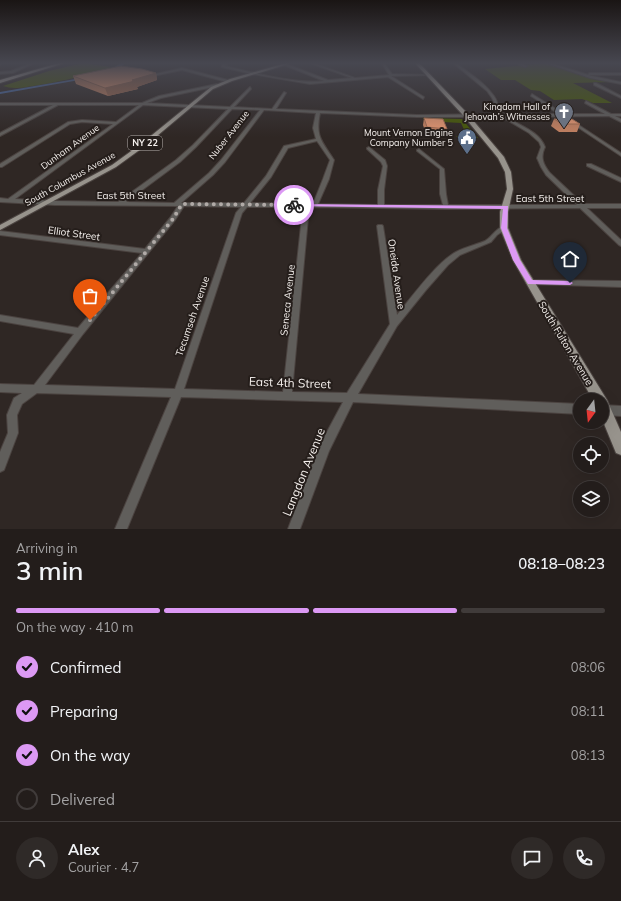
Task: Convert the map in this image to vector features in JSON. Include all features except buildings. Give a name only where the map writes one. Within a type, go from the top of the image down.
[{"type":"main road","name":"South Columbus Avenue","points":[[0,228],[122,160],[212,88]]},
{"type":"main road","name":"South Fulton Avenue","points":[[440,88],[501,157],[506,166],[510,183],[504,228],[517,260],[594,393]]},
{"type":"main road","name":"South Fulton Avenue","points":[[609,421],[621,448]]},
{"type":"street","points":[[141,104],[160,97],[204,88]]},
{"type":"street","points":[[119,204],[162,174],[186,154],[250,88]]},
{"type":"street","points":[[408,88],[423,98]]},
{"type":"street","points":[[484,88],[496,100],[498,106],[497,110],[501,116],[540,139],[543,147],[538,157],[540,163],[548,174],[621,244]]},
{"type":"street","points":[[602,88],[621,97]]},
{"type":"street","points":[[273,110],[284,93]]},
{"type":"street","points":[[532,95],[621,155]]},
{"type":"street","points":[[586,102],[621,121]]},
{"type":"street","points":[[0,105],[141,104],[188,106],[228,110],[273,110],[418,116],[621,115]]},
{"type":"street","name":"Dunham Avenue","points":[[9,200],[141,104]]},
{"type":"street","points":[[0,135],[56,105]]},
{"type":"street","name":"Nuber Avenue","points":[[0,466],[13,433],[12,415],[18,401],[36,389],[80,332],[173,219],[179,204],[223,161],[262,110]]},
{"type":"street","points":[[315,205],[332,160],[317,140],[315,132],[318,112]]},
{"type":"street","points":[[0,166],[69,123],[82,121],[116,123]]},
{"type":"street","name":"Tecumseh Avenue","points":[[121,529],[178,393],[239,213],[268,178],[286,147],[317,140]]},
{"type":"street","points":[[369,148],[382,161],[385,169],[381,190],[381,206]]},
{"type":"street","points":[[419,150],[442,169],[443,194],[446,207]]},
{"type":"street","points":[[590,165],[621,180]]},
{"type":"street","name":"East 5th Street","points":[[0,200],[47,203],[119,204],[446,207],[621,206]]},
{"type":"street","name":"Seneca Avenue","points":[[287,396],[306,205]]},
{"type":"street","name":"Oneida Avenue","points":[[380,226],[394,324]]},
{"type":"street","name":"Langdon Avenue","points":[[294,529],[324,449],[350,398],[394,324],[423,288],[446,263],[458,254],[489,241],[495,234],[504,228]]},
{"type":"street","name":"Elliot Street","points":[[0,233],[146,251]]},
{"type":"street","points":[[530,282],[621,284]]},
{"type":"street","points":[[0,318],[80,332]]},
{"type":"street","name":"East 4th Street","points":[[0,388],[350,398],[573,409]]},
{"type":"street","points":[[609,408],[621,411]]},
{"type":"green space","points":[[527,88],[582,88],[612,103],[593,103],[582,99],[554,100],[540,91],[531,90]]},
{"type":"green space","points":[[423,118],[462,119],[478,138],[457,137],[456,136],[467,136],[461,123],[425,121]]},
{"type":"water","points":[[25,88],[36,88],[0,94],[0,92]]},
{"type":"way so far","points":[[90,320],[173,219],[182,204],[294,205]]},
{"type":"place","name":"Kingdom Hall of Jehovah’s Witnesses","points":[[564,129]]},
{"type":"place","name":"Mount Vernon Engine Company Number 5","points":[[467,155]]},
{"type":"route","points":[[294,205],[506,207],[504,212],[504,228],[517,260],[530,282],[570,283]]}]
